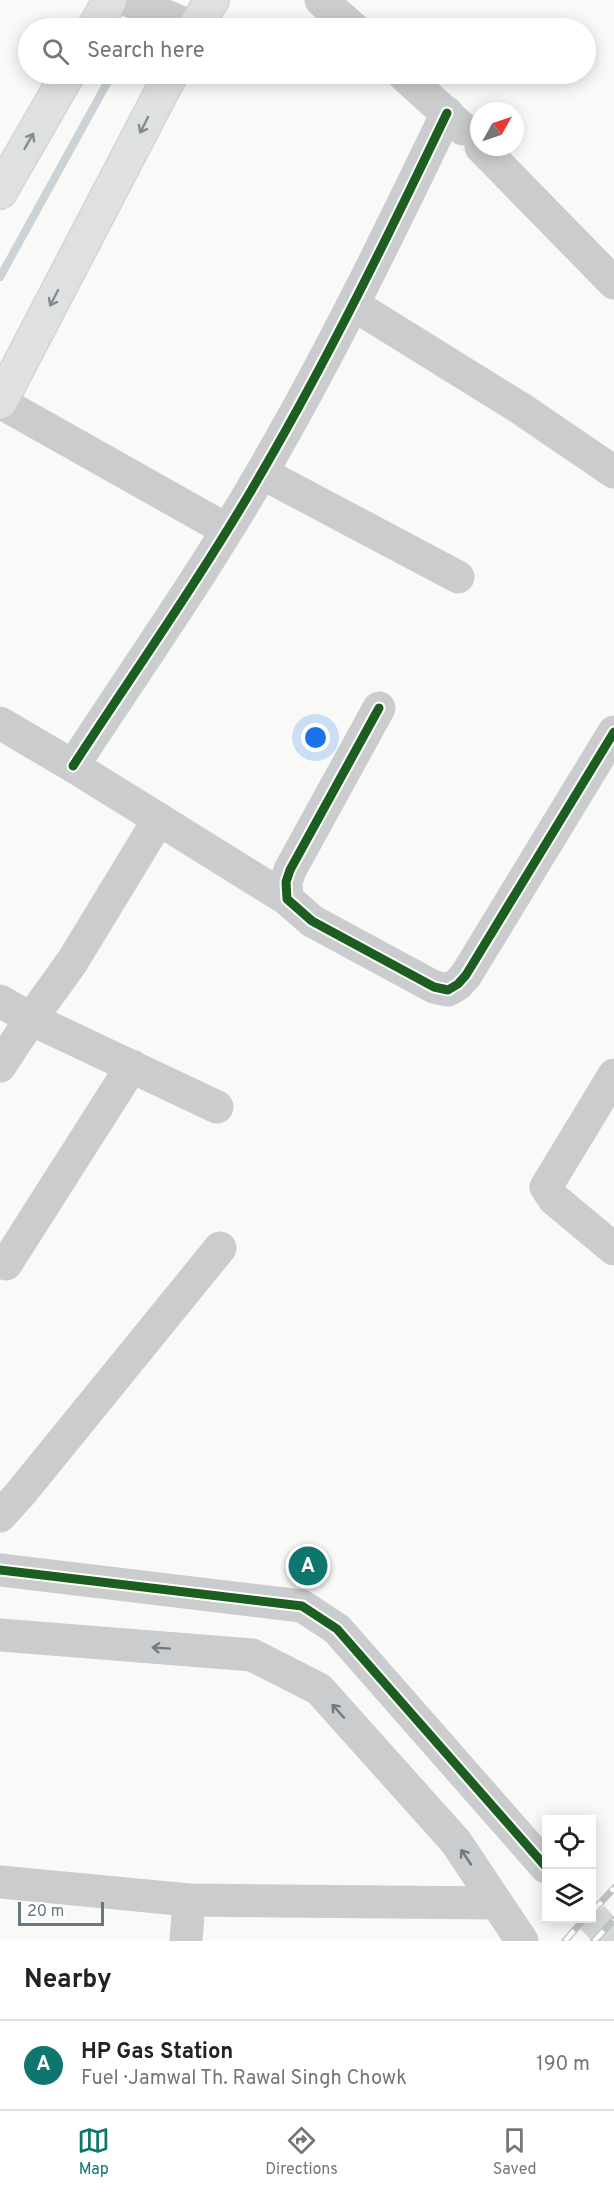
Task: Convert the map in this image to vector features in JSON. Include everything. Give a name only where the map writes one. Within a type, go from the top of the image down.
[{"type":"main road","points":[[100,18],[110,0]]},
{"type":"main road","points":[[193,18],[212,0]]},
{"type":"main road","points":[[0,192],[62,84]]},
{"type":"main road","points":[[0,402],[166,84]]},
{"type":"street","points":[[128,0],[170,18]]},
{"type":"street","points":[[321,0],[342,18]]},
{"type":"street","points":[[414,84],[470,136]]},
{"type":"street","points":[[73,766],[227,530],[262,472],[354,305],[447,113]]},
{"type":"street","points":[[490,156],[614,283]]},
{"type":"street","points":[[354,305],[520,408],[614,472]]},
{"type":"street","points":[[0,402],[227,530]]},
{"type":"street","points":[[262,472],[458,577]]},
{"type":"street","points":[[287,899],[286,882],[290,870],[379,708]]},
{"type":"street","points":[[0,723],[287,899],[312,921],[434,987],[448,990],[466,975],[614,732]]},
{"type":"street","points":[[0,1066],[72,962],[159,819]]},
{"type":"street","points":[[0,1001],[31,1019],[217,1107]]},
{"type":"street","points":[[6,1264],[132,1066]]},
{"type":"street","points":[[614,1075],[546,1187],[554,1199],[614,1249]]},
{"type":"street","points":[[0,1516],[220,1248]]},
{"type":"street","points":[[0,1570],[302,1606],[337,1629],[542,1862]]},
{"type":"street","points":[[0,1635],[252,1655],[319,1689],[456,1842],[522,1941]]},
{"type":"street","points":[[0,1882],[189,1900],[496,1903]]},
{"type":"street","points":[[186,1941],[189,1900]]},
{"type":"waterway","points":[[143,18],[146,13]]},
{"type":"waterway","points":[[0,277],[106,84]]},
{"type":"tunnel","points":[[596,1921],[614,1941]]},
{"type":"railway","points":[[596,1908],[614,1888]]},
{"type":"railway","points":[[594,1941],[614,1920]]},
{"type":"railway","points":[[565,1941],[581,1923]]},
{"type":"cycle path","points":[[73,766],[193,584],[262,472],[335,339],[447,113]]},
{"type":"cycle path","points":[[379,708],[290,870],[286,882],[287,899],[312,921],[434,987],[448,990],[466,975],[614,732]]},
{"type":"cycle path","points":[[0,1570],[302,1606],[337,1629],[542,1862]]},
{"type":"place","name":"HP Gas Station","points":[[308,1566]]}]
